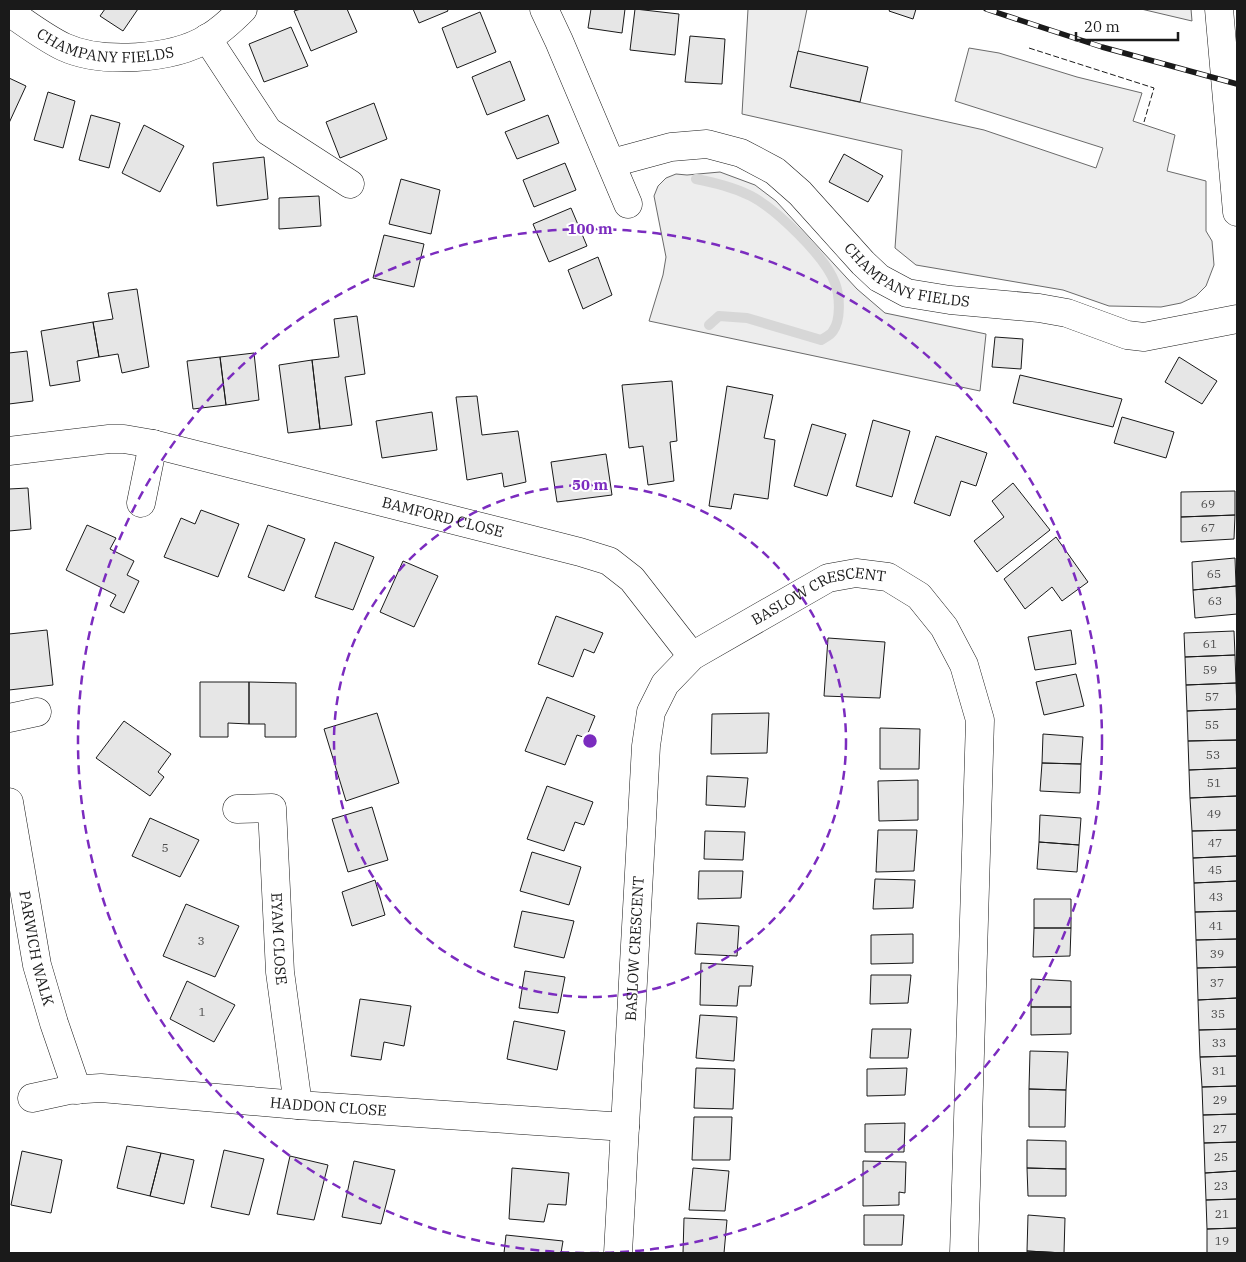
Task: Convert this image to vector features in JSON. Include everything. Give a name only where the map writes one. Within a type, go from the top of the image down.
[{"type":"street","name":"CHAMPANY FIELDS","points":[[9,12],[64,47],[101,57],[143,58],[179,50],[207,38],[243,9]]},
{"type":"street","points":[[544,9],[612,163],[628,204]]},
{"type":"street","points":[[1219,9],[1237,212]]},
{"type":"street","points":[[207,38],[268,132],[350,184]]},
{"type":"street","name":"CHAMPANY FIELDS","points":[[612,163],[671,147],[707,144],[741,153],[775,171],[800,193],[863,263],[879,278],[907,293],[950,300],[1039,308],[1067,313],[1127,335],[1144,337],[1237,319]]},
{"type":"street","name":"BAMFORD CLOSE","points":[[9,451],[109,439],[124,439],[153,444],[609,561],[632,579],[692,656]]},
{"type":"street","points":[[141,503],[153,444]]},
{"type":"street","name":"BASLOW CRESCENT","points":[[618,1253],[646,746],[651,712],[665,684],[692,656],[828,578],[856,573],[888,577],[919,596],[944,628],[964,666],[980,720],[964,1253]]},
{"type":"street","points":[[9,718],[37,712]]},
{"type":"street","name":"PARWICH WALK","points":[[9,802],[37,965],[77,1090]]},
{"type":"street","name":"EYAM CLOSE","points":[[237,809],[272,808],[280,972],[298,1105]]},
{"type":"street","name":"HADDON CLOSE","points":[[32,1098],[100,1088],[298,1105],[625,1127]]},
{"type":"shaded area","points":[[748,9],[807,9],[791,87],[984,130],[1096,168],[1103,148],[955,101],[969,48],[999,53],[1077,77],[1142,93],[1133,121],[1175,135],[1167,171],[1206,181],[1206,231],[1212,241],[1214,265],[1206,286],[1196,296],[1181,303],[1161,307],[1109,306],[1063,290],[916,265],[895,248],[902,150],[742,114]]},
{"type":"shaded area","points":[[1141,9],[1191,9],[1192,21]]},
{"type":"shaded area","points":[[720,172],[755,185],[776,201],[857,289],[885,313],[986,334],[980,391],[649,321],[663,275],[666,257],[654,196],[658,186],[666,178],[676,174]]},
{"type":"building","points":[[105,9],[138,9],[123,31],[100,16]]},
{"type":"building","points":[[301,9],[347,9],[357,32],[311,51],[294,11]]},
{"type":"building","points":[[413,9],[447,9],[448,11],[419,23]]},
{"type":"building","points":[[591,9],[625,9],[622,33],[588,28]]},
{"type":"building","points":[[635,9],[679,14],[675,55],[630,50]]},
{"type":"building","points":[[890,9],[916,9],[913,19],[889,11]]},
{"type":"building","points":[[480,12],[496,52],[457,68],[442,28]]},
{"type":"building","points":[[291,27],[308,66],[264,82],[249,44]]},
{"type":"building","points":[[690,36],[725,39],[722,84],[685,82]]},
{"type":"building","points":[[798,51],[868,67],[860,102],[790,87]]},
{"type":"building","points":[[510,61],[525,100],[487,115],[472,77]]},
{"type":"building","points":[[9,78],[26,86],[9,123]]},
{"type":"building","points":[[48,92],[75,101],[63,148],[34,140]]},
{"type":"building","points":[[374,103],[387,139],[340,158],[326,122]]},
{"type":"building","points":[[91,115],[120,123],[109,168],[79,160]]},
{"type":"building","points":[[548,115],[559,143],[517,159],[505,132]]},
{"type":"building","points":[[144,125],[184,146],[160,192],[122,173]]},
{"type":"building","points":[[844,154],[883,176],[868,202],[829,182]]},
{"type":"building","points":[[264,157],[268,199],[217,206],[213,163]]},
{"type":"building","points":[[565,163],[576,190],[534,207],[523,180]]},
{"type":"building","points":[[401,179],[440,190],[431,234],[389,224]]},
{"type":"building","points":[[319,196],[321,226],[279,229],[279,198]]},
{"type":"building","points":[[571,208],[587,246],[549,262],[533,224]]},
{"type":"building","points":[[384,235],[424,244],[414,287],[373,278]]},
{"type":"building","points":[[598,257],[612,295],[583,309],[568,270]]},
{"type":"building","points":[[137,289],[149,367],[122,373],[118,354],[99,357],[93,322],[113,319],[108,293]]},
{"type":"building","points":[[357,316],[365,374],[345,377],[352,425],[320,429],[312,360],[339,357],[334,319]]},
{"type":"building","points":[[93,322],[99,357],[77,361],[80,381],[50,386],[41,331]]},
{"type":"building","points":[[995,337],[1023,339],[1021,369],[992,367]]},
{"type":"building","points":[[27,351],[33,401],[9,404],[9,353]]},
{"type":"building","points":[[254,353],[259,400],[226,405],[220,357]]},
{"type":"building","points":[[220,357],[226,405],[193,409],[187,361]]},
{"type":"building","points":[[1179,357],[1217,381],[1202,404],[1165,382]]},
{"type":"building","points":[[312,360],[320,429],[288,433],[279,365]]},
{"type":"building","points":[[1020,375],[1122,399],[1113,427],[1013,403]]},
{"type":"building","points":[[672,381],[677,441],[670,442],[674,481],[648,485],[643,446],[629,448],[622,385]]},
{"type":"building","points":[[727,386],[773,395],[764,438],[775,440],[768,499],[734,494],[731,509],[709,506]]},
{"type":"building","points":[[477,396],[482,435],[518,431],[526,482],[504,487],[502,473],[467,480],[456,397]]},
{"type":"building","points":[[432,412],[437,450],[382,458],[376,421]]},
{"type":"building","points":[[1122,417],[1174,432],[1166,458],[1114,443]]},
{"type":"building","points":[[873,420],[910,431],[892,497],[856,486]]},
{"type":"building","points":[[812,424],[846,434],[827,496],[794,486]]},
{"type":"building","points":[[936,436],[987,453],[976,486],[961,481],[950,516],[914,503]]},
{"type":"building","points":[[606,454],[612,495],[557,502],[551,462]]},
{"type":"building","points":[[1013,483],[1050,530],[997,572],[974,541],[1004,517],[992,501]]},
{"type":"building","points":[[28,488],[31,529],[9,531],[9,489]]},
{"type":"building","points":[[1235,491],[1235,515],[1181,517],[1181,492]]},
{"type":"building","points":[[201,510],[239,524],[218,577],[164,557],[181,518],[195,524]]},
{"type":"building","points":[[1235,515],[1234,539],[1181,542],[1181,517]]},
{"type":"building","points":[[87,525],[116,538],[110,549],[134,561],[127,575],[139,581],[124,613],[110,606],[116,595],[66,570]]},
{"type":"building","points":[[268,525],[305,539],[284,591],[248,577]]},
{"type":"building","points":[[1056,537],[1088,582],[1062,601],[1052,587],[1025,609],[1004,579]]},
{"type":"building","points":[[335,542],[374,557],[353,610],[315,597]]},
{"type":"building","points":[[1235,558],[1236,586],[1193,590],[1192,562]]},
{"type":"building","points":[[403,561],[438,576],[414,627],[380,612]]},
{"type":"building","points":[[1236,586],[1237,614],[1195,618],[1193,590]]},
{"type":"building","points":[[556,616],[603,633],[594,653],[584,649],[573,677],[538,664]]},
{"type":"building","points":[[47,630],[53,685],[9,690],[9,634]]},
{"type":"building","points":[[1071,630],[1076,664],[1035,670],[1028,637]]},
{"type":"building","points":[[1234,631],[1235,655],[1185,657],[1184,633]]},
{"type":"building","points":[[828,638],[885,642],[880,698],[824,696]]},
{"type":"building","points":[[1235,655],[1236,683],[1186,685],[1185,657]]},
{"type":"building","points":[[1076,674],[1084,706],[1044,715],[1036,682]]},
{"type":"building","points":[[200,682],[249,682],[249,724],[228,723],[228,737],[200,737]]},
{"type":"building","points":[[249,682],[296,683],[296,737],[265,737],[265,724],[249,724]]},
{"type":"building","points":[[1236,683],[1237,709],[1187,711],[1186,685]]},
{"type":"building","points":[[547,697],[595,716],[586,738],[577,735],[565,765],[525,751]]},
{"type":"building","points":[[1237,709],[1237,740],[1188,741],[1187,711]]},
{"type":"building","points":[[377,713],[399,783],[346,801],[324,729]]},
{"type":"building","points":[[769,713],[767,753],[711,754],[712,714]]},
{"type":"building","points":[[124,721],[171,754],[158,772],[164,777],[150,796],[96,758]]},
{"type":"building","points":[[880,728],[920,729],[919,769],[880,769]]},
{"type":"building","points":[[1043,734],[1083,737],[1081,764],[1042,763]]},
{"type":"building","points":[[1237,740],[1237,768],[1189,770],[1188,741]]},
{"type":"building","points":[[1042,763],[1081,764],[1080,793],[1040,791]]},
{"type":"building","points":[[1237,768],[1237,796],[1190,798],[1189,770]]},
{"type":"building","points":[[707,776],[748,778],[745,807],[706,805]]},
{"type":"building","points":[[918,780],[918,820],[879,821],[878,781]]},
{"type":"building","points":[[547,786],[593,802],[584,825],[575,822],[564,851],[527,839]]},
{"type":"building","points":[[1237,796],[1237,830],[1192,831],[1190,798]]},
{"type":"building","points":[[372,807],[388,860],[348,872],[332,819]]},
{"type":"building","points":[[1040,815],[1081,818],[1079,845],[1039,842]]},
{"type":"building","points":[[150,818],[199,840],[180,877],[132,856]]},
{"type":"building","points":[[878,830],[917,830],[914,871],[876,872]]},
{"type":"building","points":[[1237,830],[1237,856],[1193,858],[1192,831]]},
{"type":"building","points":[[705,831],[745,832],[743,860],[704,859]]},
{"type":"building","points":[[1039,842],[1079,845],[1077,872],[1037,869]]},
{"type":"building","points":[[532,852],[581,867],[569,905],[520,891]]},
{"type":"building","points":[[1237,856],[1237,881],[1194,883],[1193,858]]},
{"type":"building","points":[[699,871],[743,871],[741,898],[698,899]]},
{"type":"building","points":[[875,879],[915,880],[913,908],[873,909]]},
{"type":"building","points":[[375,880],[385,915],[352,926],[342,892]]},
{"type":"building","points":[[1237,881],[1237,911],[1195,912],[1194,883]]},
{"type":"building","points":[[1034,899],[1071,899],[1071,928],[1034,928]]},
{"type":"building","points":[[186,904],[239,926],[215,977],[163,956]]},
{"type":"building","points":[[522,911],[574,921],[564,958],[514,947]]},
{"type":"building","points":[[1237,911],[1237,939],[1196,940],[1195,912]]},
{"type":"building","points":[[697,923],[739,926],[737,956],[695,954]]},
{"type":"building","points":[[1034,928],[1071,928],[1070,956],[1033,957]]},
{"type":"building","points":[[913,934],[913,963],[871,964],[871,935]]},
{"type":"building","points":[[1237,939],[1237,967],[1197,968],[1196,940]]},
{"type":"building","points":[[701,963],[753,966],[751,986],[739,986],[737,1006],[700,1005]]},
{"type":"building","points":[[1237,967],[1237,998],[1198,1000],[1197,968]]},
{"type":"building","points":[[525,971],[565,977],[558,1013],[519,1008]]},
{"type":"building","points":[[871,975],[911,975],[908,1003],[870,1004]]},
{"type":"building","points":[[1031,979],[1071,981],[1071,1007],[1031,1007]]},
{"type":"building","points":[[187,981],[235,1005],[214,1042],[170,1019]]},
{"type":"building","points":[[1237,998],[1237,1029],[1199,1030],[1198,1000]]},
{"type":"building","points":[[360,999],[411,1006],[404,1046],[384,1042],[381,1060],[351,1056]]},
{"type":"building","points":[[1031,1007],[1071,1007],[1071,1034],[1031,1035]]},
{"type":"building","points":[[700,1015],[737,1017],[734,1061],[696,1058]]},
{"type":"building","points":[[514,1021],[565,1031],[557,1070],[507,1059]]},
{"type":"building","points":[[872,1029],[911,1029],[908,1058],[870,1058]]},
{"type":"building","points":[[1237,1029],[1237,1056],[1200,1057],[1199,1030]]},
{"type":"building","points":[[1030,1051],[1068,1052],[1066,1090],[1029,1089]]},
{"type":"building","points":[[1237,1056],[1237,1086],[1202,1087],[1200,1057]]},
{"type":"building","points":[[696,1068],[735,1069],[733,1109],[694,1108]]},
{"type":"building","points":[[907,1068],[905,1095],[867,1096],[867,1069]]},
{"type":"building","points":[[1237,1086],[1237,1114],[1203,1115],[1202,1087]]},
{"type":"building","points":[[1029,1089],[1066,1090],[1065,1127],[1029,1127]]},
{"type":"building","points":[[1237,1114],[1237,1142],[1204,1143],[1203,1115]]},
{"type":"building","points":[[694,1117],[732,1117],[730,1160],[692,1160]]},
{"type":"building","points":[[905,1123],[904,1152],[865,1152],[865,1124]]},
{"type":"building","points":[[1027,1140],[1066,1141],[1066,1169],[1027,1168]]},
{"type":"building","points":[[1237,1142],[1237,1171],[1205,1173],[1204,1143]]},
{"type":"building","points":[[127,1146],[161,1153],[150,1196],[117,1188]]},
{"type":"building","points":[[224,1150],[264,1159],[249,1215],[211,1207]]},
{"type":"building","points":[[22,1151],[62,1160],[51,1213],[11,1205]]},
{"type":"building","points":[[161,1153],[194,1160],[184,1204],[150,1196]]},
{"type":"building","points":[[290,1156],[328,1165],[314,1220],[277,1214]]},
{"type":"building","points":[[354,1161],[395,1170],[381,1224],[342,1217]]},
{"type":"building","points":[[863,1161],[906,1162],[905,1193],[899,1192],[899,1205],[863,1206]]},
{"type":"building","points":[[512,1168],[569,1173],[566,1205],[548,1204],[544,1222],[509,1219]]},
{"type":"building","points":[[693,1168],[729,1171],[725,1211],[689,1210]]},
{"type":"building","points":[[1027,1168],[1066,1169],[1066,1196],[1028,1196]]},
{"type":"building","points":[[1237,1171],[1237,1199],[1206,1200],[1205,1173]]},
{"type":"building","points":[[1237,1199],[1237,1228],[1207,1229],[1206,1200]]},
{"type":"building","points":[[864,1215],[904,1215],[902,1245],[864,1245]]},
{"type":"building","points":[[1028,1215],[1065,1218],[1064,1253],[1027,1251]]},
{"type":"building","points":[[684,1218],[727,1220],[724,1253],[683,1253]]},
{"type":"building","points":[[1237,1228],[1237,1253],[1207,1253],[1207,1229]]},
{"type":"building","points":[[506,1235],[563,1241],[561,1253],[504,1253]]},
{"type":"building","points":[[1027,1251],[1064,1253],[1027,1253]]},
{"type":"waterway","points":[[696,179],[724,186],[751,196],[786,222],[811,247],[830,272],[835,283],[839,301],[836,326],[831,334],[821,340],[747,318],[719,316],[709,325]]},
{"type":"railway","points":[[986,9],[1102,47],[1237,84]]},
{"type":"fence","points":[[1029,48],[1154,88],[1144,122]]}]
